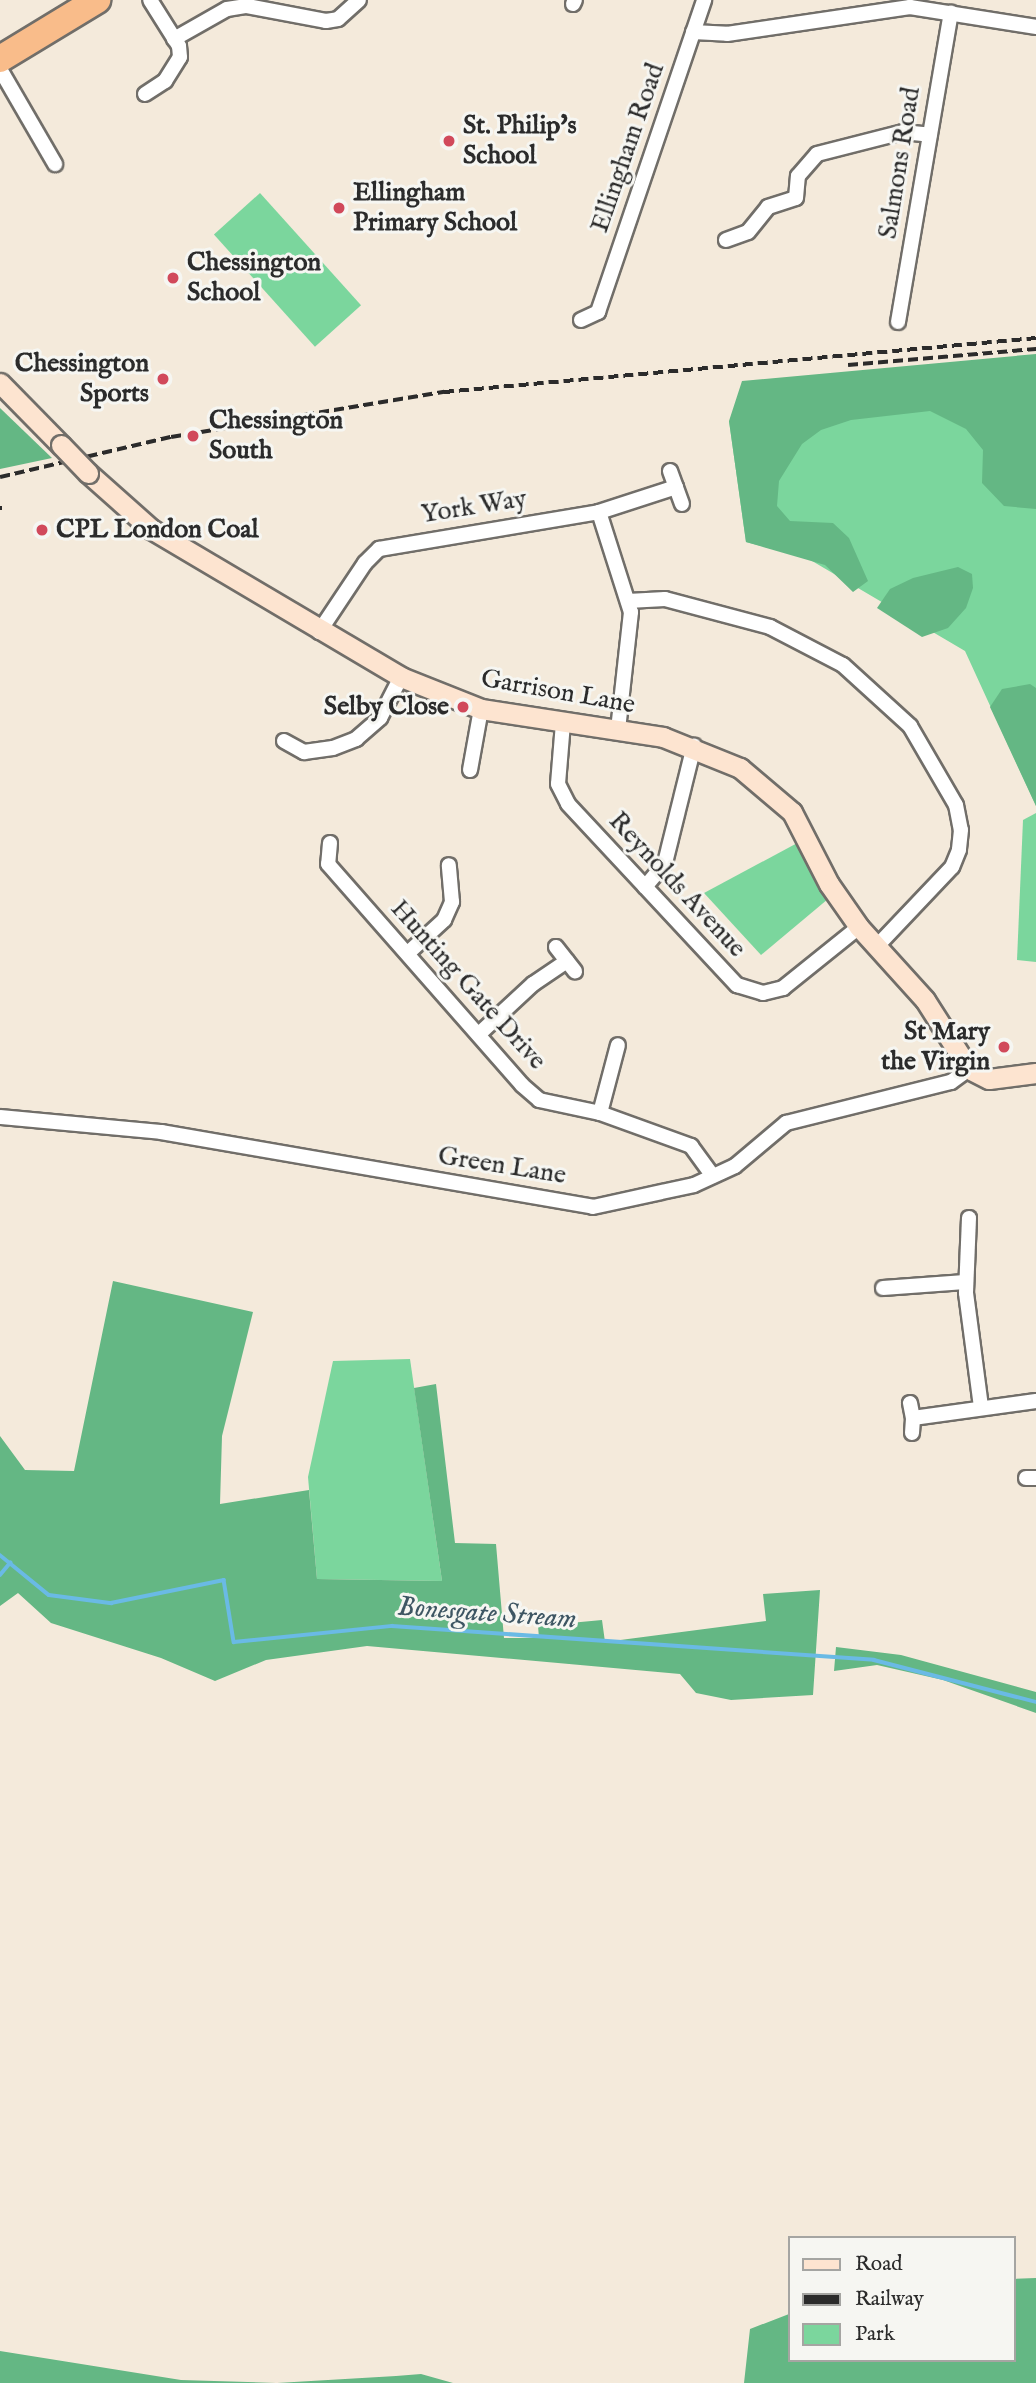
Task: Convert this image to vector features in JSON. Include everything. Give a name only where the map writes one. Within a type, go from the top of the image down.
[{"type":"highway","points":[[0,59],[97,0]]},
{"type":"street","points":[[145,94],[165,81],[178,64],[174,39],[150,0]]},
{"type":"street","points":[[174,39],[227,9],[259,8],[326,21],[338,19],[359,0]]},
{"type":"street","name":"Ellingham Road","points":[[581,320],[597,312],[704,0]]},
{"type":"street","points":[[694,32],[727,34],[910,7],[1036,27]]},
{"type":"street","name":"Salmons Road","points":[[898,322],[951,12]]},
{"type":"street","points":[[0,69],[55,164]]},
{"type":"street","points":[[726,240],[748,232],[768,207],[796,198],[798,176],[817,154],[903,132],[930,135]]},
{"type":"street","name":"Garrison Lane","points":[[0,383],[88,473],[145,525],[319,632],[401,677],[481,709],[618,730],[694,746],[740,768],[792,812],[829,884],[859,928],[925,1000],[969,1069]]},
{"type":"street","points":[[670,471],[682,504]]},
{"type":"street","name":"York Way","points":[[319,632],[365,563],[380,550],[599,512],[676,487]]},
{"type":"street","points":[[599,512],[631,612],[618,730]]},
{"type":"street","points":[[628,601],[665,599],[770,627],[844,665],[910,726],[956,805],[961,830],[959,850],[952,867],[877,946]]},
{"type":"street","points":[[284,741],[304,752],[333,748],[356,739],[380,718],[401,677]]},
{"type":"street","points":[[470,770],[481,709]]},
{"type":"street","name":"Reynolds Avenue","points":[[563,723],[558,784],[568,804],[737,985],[763,993],[783,988],[859,928]]},
{"type":"street","points":[[645,887],[665,863],[694,746]]},
{"type":"street","name":"Hunting Gate Drive","points":[[330,843],[328,864],[539,1100],[600,1113],[691,1146],[713,1176]]},
{"type":"street","points":[[408,953],[444,920],[452,902],[449,865]]},
{"type":"street","points":[[479,1034],[571,966],[556,947]]},
{"type":"street","points":[[600,1113],[618,1045]]},
{"type":"street","points":[[969,1069],[989,1079],[1036,1073]]},
{"type":"street","name":"Green Lane","points":[[0,1117],[162,1132],[593,1207],[659,1195],[713,1176],[735,1166],[786,1123],[951,1082],[969,1069]]},
{"type":"street","points":[[970,1218],[965,1282],[981,1407]]},
{"type":"street","points":[[883,1288],[900,1293],[965,1282]]},
{"type":"street","points":[[910,1403],[913,1425],[981,1407],[1036,1401]]},
{"type":"green space","points":[[260,193],[361,305],[315,347],[214,234]]},
{"type":"green space","points":[[1036,354],[1036,509],[1004,506],[982,483],[983,450],[966,429],[930,411],[851,420],[821,430],[802,444],[779,481],[777,506],[790,521],[833,523],[849,538],[868,581],[853,592],[825,565],[746,542],[729,421],[742,381]]},
{"type":"green space","points":[[1036,379],[1036,806],[965,651],[807,558],[746,542],[729,421]]},
{"type":"green space","points":[[0,408],[52,458],[0,469]]},
{"type":"green space","points":[[958,567],[972,574],[973,588],[966,608],[948,628],[922,637],[877,608],[890,589],[913,578]]},
{"type":"green space","points":[[1030,684],[1036,688],[1036,806],[990,707],[1002,689]]},
{"type":"green space","points":[[1036,813],[1036,962],[1017,960],[1023,820]]},
{"type":"green space","points":[[801,841],[828,899],[761,955],[704,893]]},
{"type":"green space","points":[[113,1281],[253,1312],[222,1436],[220,1504],[309,1490],[317,1579],[442,1581],[414,1388],[436,1384],[455,1543],[496,1544],[504,1638],[539,1638],[538,1626],[602,1620],[605,1642],[766,1621],[763,1594],[820,1590],[813,1695],[731,1700],[696,1693],[680,1674],[367,1646],[266,1660],[215,1681],[161,1658],[51,1623],[18,1593],[0,1606],[0,1436],[25,1470],[74,1471]]},
{"type":"green space","points":[[410,1359],[442,1581],[317,1579],[308,1477],[333,1361]]},
{"type":"green space","points":[[836,1647],[901,1655],[1036,1692],[1036,1713],[943,1680],[877,1665],[834,1671]]},
{"type":"green space","points":[[1036,2278],[1036,2383],[744,2383],[750,2329],[788,2314],[788,2362],[1015,2362],[1015,2279]]},
{"type":"green space","points":[[0,2351],[181,2380],[276,2383],[0,2383]]},
{"type":"green space","points":[[421,2374],[453,2383],[277,2383],[396,2376]]},
{"type":"waterway","name":"Bonesgate Stream","points":[[0,1555],[49,1595],[111,1603],[224,1580],[234,1642],[392,1626],[874,1660],[1036,1702]]},
{"type":"waterway","points":[[0,1575],[10,1563]]},
{"type":"railway","points":[[0,477],[171,437],[444,392],[1036,338]]},
{"type":"railway","points":[[848,365],[1036,349]]},
{"type":"place","name":"St. Philip's School","points":[[449,141]]},
{"type":"place","name":"Ellingham Primary School","points":[[339,208]]},
{"type":"place","name":"Chessington School","points":[[173,278]]},
{"type":"place","name":"Chessington Sports","points":[[163,379]]},
{"type":"place","name":"Chessington South","points":[[193,436]]},
{"type":"place","name":"CPL London Coal","points":[[42,530]]},
{"type":"place","name":"Selby Close","points":[[463,707]]},
{"type":"place","name":"St Mary the Virgin","points":[[1004,1047]]}]
